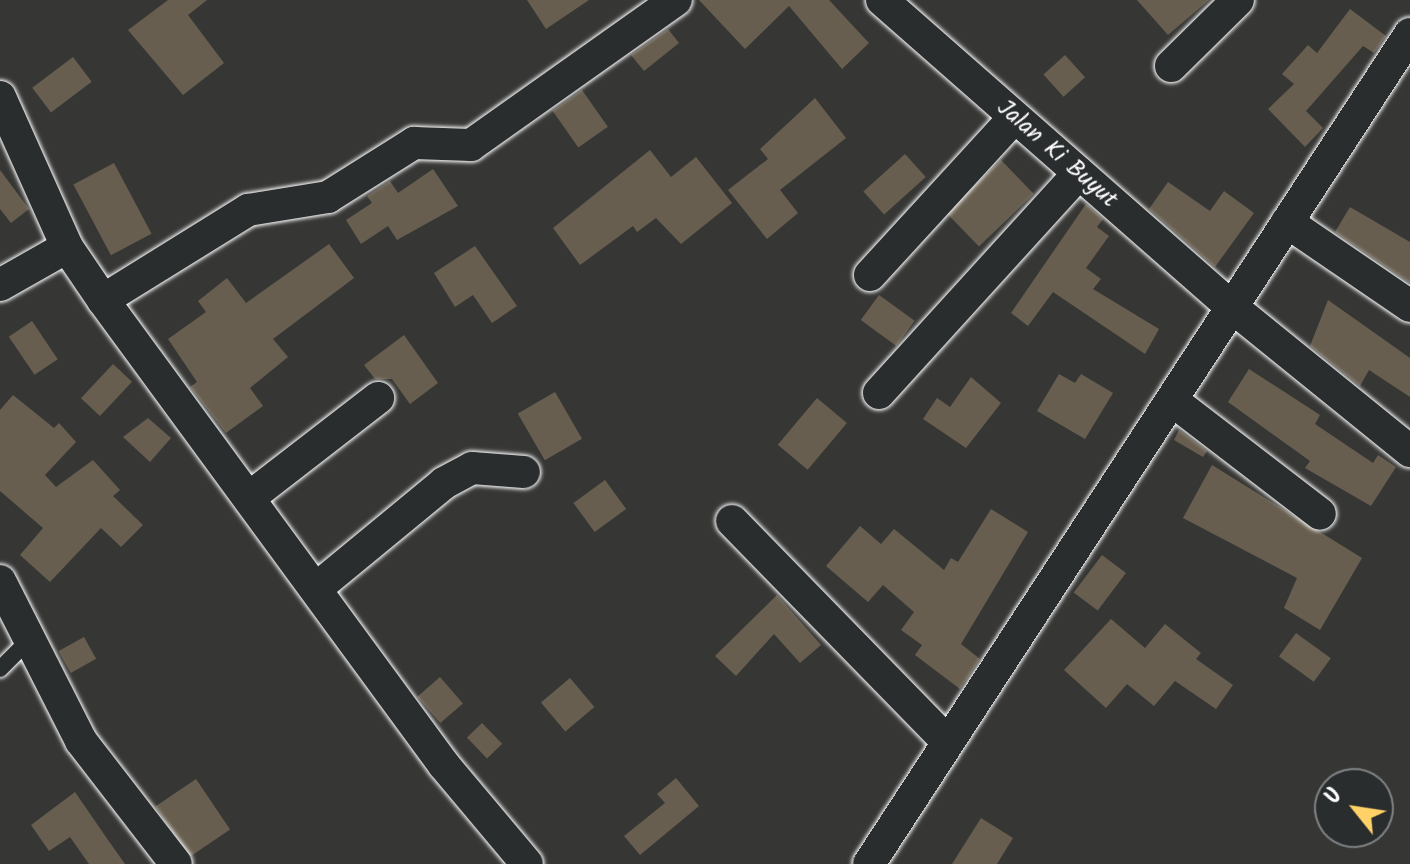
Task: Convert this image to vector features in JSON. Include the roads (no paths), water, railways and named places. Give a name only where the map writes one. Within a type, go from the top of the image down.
[{"type":"street","points":[[103,300],[248,210],[328,197],[414,143],[471,145],[676,0]]},
{"type":"street","name":"Jalan Ki Buyut","points":[[882,0],[1232,307],[1410,451]]},
{"type":"street","points":[[1171,66],[1238,0]]},
{"type":"street","points":[[869,864],[1410,34]]},
{"type":"street","points":[[0,97],[67,247],[103,300],[318,587],[444,765],[527,864]]},
{"type":"street","points":[[870,275],[1014,118]]},
{"type":"street","points":[[879,393],[1079,173]]},
{"type":"street","points":[[1287,222],[1410,306]]},
{"type":"street","points":[[0,285],[67,247]]},
{"type":"street","points":[[250,497],[378,398]]},
{"type":"street","points":[[1173,401],[1320,514]]},
{"type":"street","points":[[318,587],[444,483],[472,468],[524,472]]},
{"type":"street","points":[[732,521],[947,741]]},
{"type":"street","points":[[0,581],[81,741],[176,864]]},
{"type":"lane","points":[[0,669],[29,640]]}]
